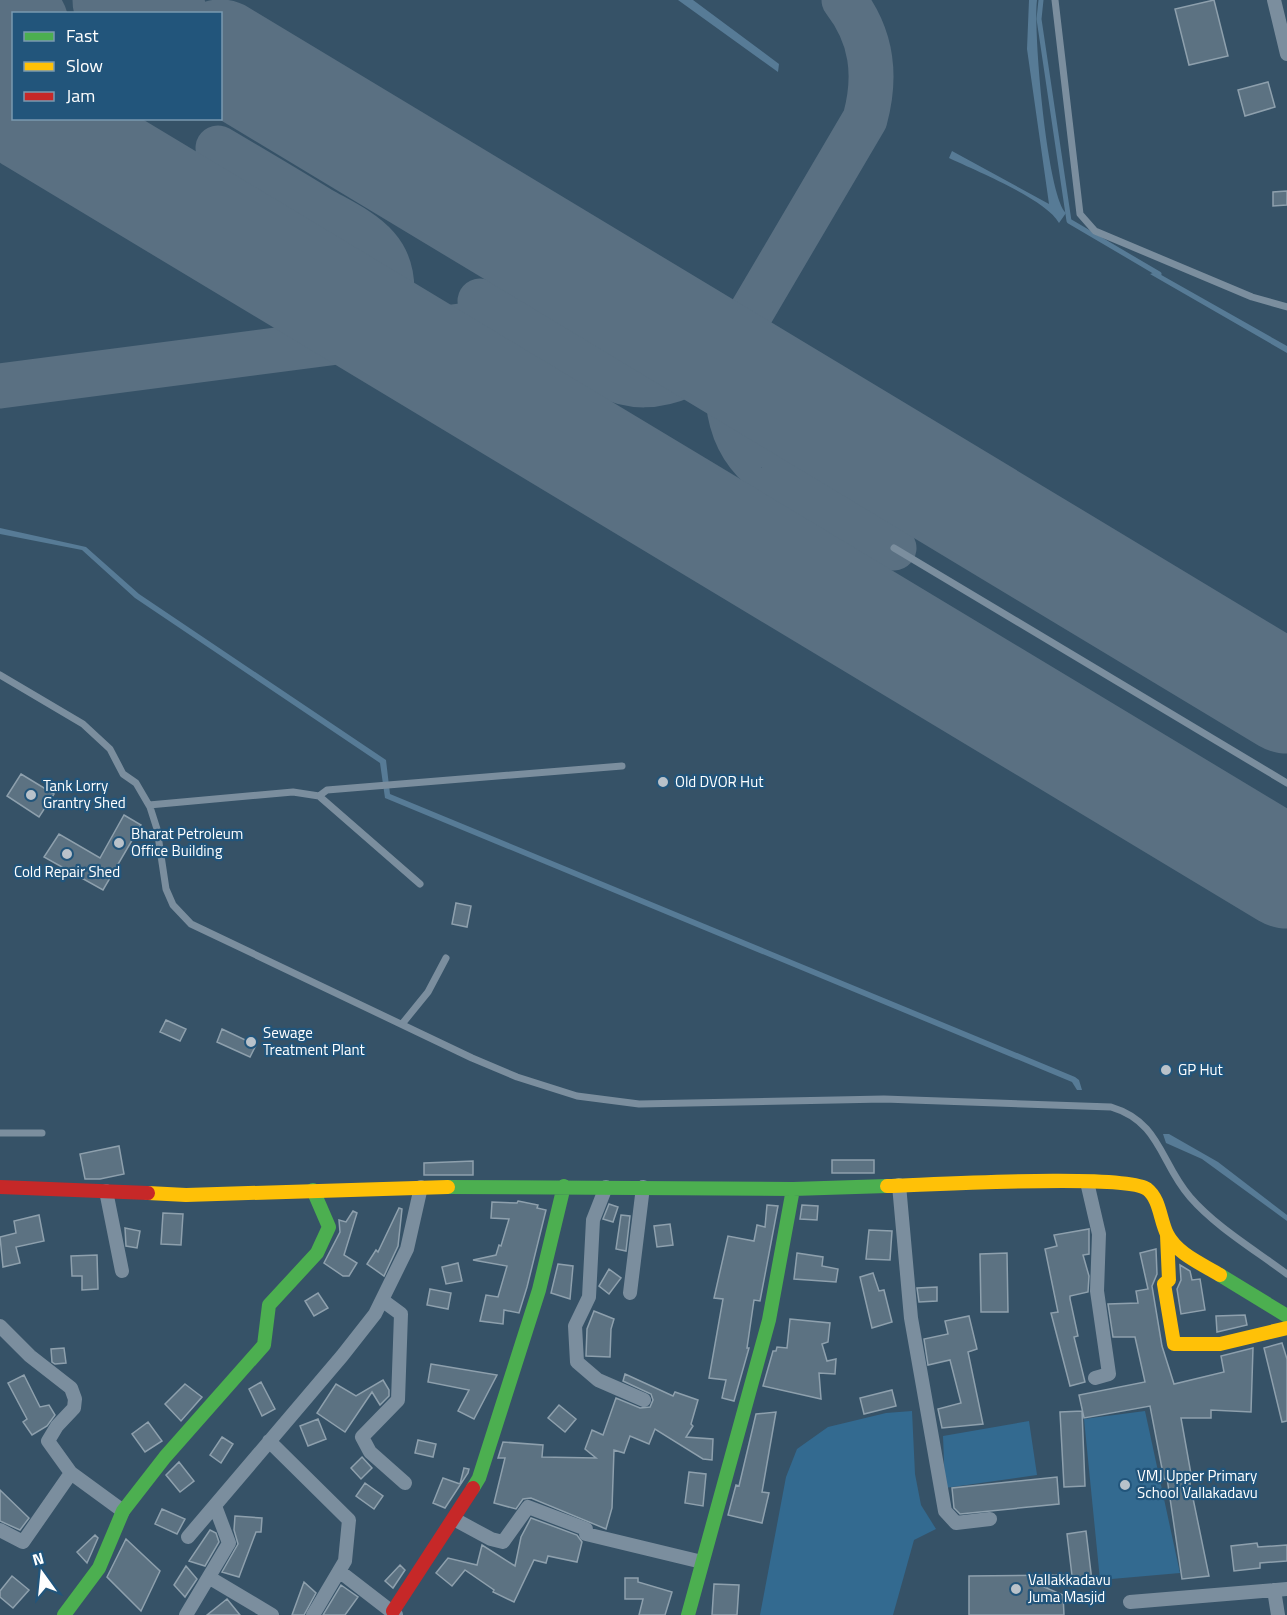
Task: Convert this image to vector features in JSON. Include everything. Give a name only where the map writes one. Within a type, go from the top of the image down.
[{"type":"street","points":[[1274,0],[1287,54]]},
{"type":"street","points":[[1087,1182],[1100,1234],[1097,1291],[1109,1374],[1095,1377]]},
{"type":"street","points":[[0,1187],[186,1195],[421,1187],[606,1186],[793,1189],[899,1185],[1133,1183],[1146,1188],[1154,1196],[1167,1235],[1168,1280],[1164,1284],[1174,1344],[1220,1344],[1287,1328]]},
{"type":"street","points":[[899,1185],[911,1318],[945,1511],[956,1523],[990,1520]]},
{"type":"street","points":[[339,1571],[395,1613],[479,1478],[539,1290],[564,1186]]},
{"type":"street","points":[[606,1186],[593,1220],[589,1297],[575,1326],[577,1362],[598,1380],[644,1400]]},
{"type":"street","points":[[188,1538],[342,1356],[382,1300],[407,1249],[421,1187]]},
{"type":"street","points":[[630,1293],[643,1187]]},
{"type":"street","points":[[688,1615],[769,1320],[793,1189]]},
{"type":"street","points":[[106,1191],[122,1271]]},
{"type":"street","points":[[64,1615],[99,1568],[123,1511],[165,1457],[264,1345],[269,1305],[317,1253],[329,1227],[313,1191]]},
{"type":"street","points":[[1167,1235],[1180,1251],[1287,1317]]},
{"type":"street","points":[[382,1300],[401,1314],[398,1400],[362,1437],[370,1452],[405,1483]]},
{"type":"street","points":[[0,1326],[30,1356],[70,1388],[75,1399],[74,1408],[57,1426],[48,1442],[71,1473],[123,1511]]},
{"type":"street","points":[[269,1441],[349,1520],[345,1561],[313,1615]]},
{"type":"street","points":[[0,1530],[23,1542],[71,1473]]},
{"type":"street","points":[[186,1615],[229,1543],[215,1506]]},
{"type":"street","points":[[454,1519],[491,1539],[503,1542],[528,1508],[586,1529],[586,1534],[702,1562]]},
{"type":"street","points":[[210,1578],[272,1615]]},
{"type":"street","points":[[1130,1602],[1280,1589],[1278,1615]]},
{"type":"lane","points":[[1055,0],[1080,214],[1083,220],[1095,231],[1252,297],[1287,307]]},
{"type":"lane","points":[[894,548],[1287,783]]},
{"type":"lane","points":[[0,675],[38,695],[90,728],[110,749],[123,774],[136,783],[149,805],[157,829],[166,889],[173,905],[191,924],[402,1024],[517,1077],[578,1096],[606,1101],[665,1105],[913,1099],[1111,1107],[1131,1115],[1147,1127],[1190,1198],[1287,1274]]},
{"type":"lane","points":[[319,796],[327,790],[622,766]]},
{"type":"lane","points":[[149,805],[293,792],[319,796],[420,884]]},
{"type":"lane","points":[[402,1024],[428,992],[446,958]]},
{"type":"lane","points":[[0,1133],[42,1133]]},
{"type":"shaded area","points":[[678,0],[693,0],[779,64],[778,72]]},
{"type":"shaded area","points":[[1029,0],[1037,0],[1039,76],[1047,146],[1059,200],[1066,213],[1059,223],[1052,214],[1026,195],[949,158],[952,151],[1049,204],[1027,49]]},
{"type":"shaded area","points":[[1156,272],[1287,346],[1287,353],[1150,274]]},
{"type":"shaded area","points":[[0,528],[86,547],[139,594],[386,760],[390,794],[1075,1077],[1079,1080],[1082,1090],[1077,1090],[1072,1082],[385,798],[380,763],[135,598],[82,550],[0,534]]},
{"type":"shaded area","points":[[1163,1134],[1169,1134],[1218,1162],[1287,1215],[1287,1221],[1202,1159],[1166,1143]]},
{"type":"shaded area","points":[[912,1411],[915,1474],[921,1505],[936,1529],[914,1540],[893,1615],[760,1615],[786,1477],[797,1449],[828,1427],[886,1413]]},
{"type":"shaded area","points":[[1145,1411],[1180,1573],[1100,1580],[1084,1419]]},
{"type":"shaded area","points":[[1029,1421],[1037,1475],[945,1488],[943,1436]]},
{"type":"building","points":[[1214,0],[1228,56],[1189,65],[1175,9]]},
{"type":"building","points":[[1268,82],[1275,107],[1245,116],[1238,90]]},
{"type":"building","points":[[1287,191],[1287,205],[1273,206],[1273,192]]},
{"type":"building","name":"Tank Lorry Grantry Shed","points":[[21,774],[54,794],[39,817],[7,796]]},
{"type":"building","points":[[124,815],[141,825],[103,890],[44,857],[59,834],[100,858]]},
{"type":"building","points":[[456,903],[471,906],[467,927],[452,924]]},
{"type":"building","points":[[166,1020],[186,1029],[180,1041],[160,1032]]},
{"type":"building","points":[[222,1029],[256,1045],[250,1057],[217,1042]]},
{"type":"building","points":[[119,1146],[124,1174],[100,1179],[85,1179],[80,1154]]},
{"type":"building","points":[[832,1160],[874,1160],[874,1173],[832,1173]]},
{"type":"building","points":[[473,1161],[473,1175],[424,1175],[424,1163]]},
{"type":"building","points":[[518,1201],[538,1205],[537,1208],[546,1210],[519,1313],[504,1310],[503,1324],[480,1321],[486,1295],[498,1297],[507,1266],[473,1260],[496,1255],[499,1245],[501,1246],[509,1219],[491,1218],[492,1202],[517,1203]]},
{"type":"building","points":[[609,1204],[618,1207],[613,1222],[603,1219]]},
{"type":"building","points":[[767,1205],[778,1206],[760,1301],[754,1300],[747,1348],[749,1348],[734,1401],[722,1398],[726,1380],[709,1378],[723,1299],[714,1298],[728,1236],[754,1241],[757,1225],[765,1227]]},
{"type":"building","points":[[802,1205],[818,1206],[817,1220],[800,1219]]},
{"type":"building","points":[[399,1208],[402,1209],[398,1246],[384,1276],[367,1264],[376,1250],[378,1252]]},
{"type":"building","points":[[353,1211],[357,1213],[344,1255],[357,1263],[349,1276],[343,1276],[324,1263],[340,1232],[339,1220],[346,1222]]},
{"type":"building","points":[[163,1213],[183,1214],[181,1245],[161,1244]]},
{"type":"building","points":[[39,1215],[44,1241],[16,1247],[20,1263],[3,1267],[0,1237],[16,1233],[14,1221]]},
{"type":"building","points":[[621,1215],[630,1216],[626,1251],[616,1249]]},
{"type":"building","points":[[670,1224],[673,1245],[657,1247],[654,1226]]},
{"type":"building","points":[[125,1228],[140,1231],[137,1248],[126,1246]]},
{"type":"building","points":[[1089,1229],[1089,1254],[1083,1255],[1089,1276],[1088,1292],[1070,1296],[1078,1336],[1074,1337],[1085,1382],[1070,1386],[1051,1313],[1058,1312],[1045,1249],[1057,1246],[1054,1235]]},
{"type":"building","points":[[869,1230],[892,1231],[890,1260],[866,1259]]},
{"type":"building","points":[[1156,1249],[1157,1274],[1152,1286],[1162,1346],[1174,1384],[1224,1372],[1221,1356],[1253,1348],[1251,1412],[1211,1410],[1211,1418],[1181,1418],[1191,1474],[1188,1474],[1209,1576],[1182,1579],[1167,1478],[1164,1479],[1150,1406],[1084,1418],[1079,1395],[1145,1382],[1135,1337],[1113,1337],[1108,1304],[1138,1303],[1136,1291],[1148,1289],[1140,1253]]},
{"type":"building","points":[[797,1253],[823,1257],[822,1266],[838,1269],[836,1282],[794,1279]]},
{"type":"building","points":[[1007,1253],[1008,1312],[981,1312],[980,1254]]},
{"type":"building","points":[[97,1255],[98,1289],[82,1290],[82,1276],[72,1276],[71,1256]]},
{"type":"building","points":[[458,1263],[462,1281],[446,1284],[442,1267]]},
{"type":"building","points":[[558,1264],[573,1266],[570,1299],[551,1293]]},
{"type":"building","points":[[1180,1265],[1190,1271],[1192,1280],[1200,1279],[1205,1310],[1181,1314],[1177,1289],[1181,1280]]},
{"type":"building","points":[[609,1269],[621,1278],[609,1294],[599,1286]]},
{"type":"building","points":[[873,1273],[879,1291],[884,1290],[892,1322],[872,1328],[860,1277]]},
{"type":"building","points":[[937,1287],[937,1301],[919,1302],[917,1288]]},
{"type":"building","points":[[430,1289],[451,1293],[448,1309],[427,1305]]},
{"type":"building","points":[[318,1293],[328,1308],[314,1316],[305,1301]]},
{"type":"building","points":[[594,1311],[614,1319],[611,1329],[610,1357],[586,1356],[587,1329]]},
{"type":"building","points":[[1245,1315],[1247,1325],[1217,1332],[1216,1316]]},
{"type":"building","points":[[969,1316],[977,1349],[968,1352],[983,1424],[942,1428],[938,1409],[961,1403],[950,1360],[928,1365],[924,1339],[948,1334],[945,1321]]},
{"type":"building","points":[[790,1319],[830,1323],[828,1342],[822,1344],[827,1361],[836,1359],[835,1374],[819,1373],[821,1399],[763,1386],[773,1351],[776,1351],[777,1347],[787,1348]]},
{"type":"building","points":[[1282,1343],[1287,1359],[1287,1421],[1282,1422],[1264,1348]]},
{"type":"building","points":[[64,1348],[66,1363],[52,1362],[51,1349]]},
{"type":"building","points":[[431,1364],[497,1375],[474,1419],[458,1411],[469,1390],[428,1382]]},
{"type":"building","points":[[625,1374],[673,1396],[675,1392],[698,1400],[691,1424],[693,1426],[686,1437],[713,1439],[712,1460],[703,1459],[655,1429],[649,1444],[630,1436],[624,1453],[614,1450],[612,1508],[606,1529],[531,1498],[523,1499],[516,1509],[494,1503],[505,1458],[498,1458],[503,1442],[543,1445],[542,1457],[596,1458],[585,1449],[592,1430],[603,1435],[616,1398],[640,1408],[650,1407],[653,1400],[651,1394],[623,1381]]},
{"type":"building","points":[[24,1375],[40,1407],[49,1405],[55,1415],[47,1426],[32,1435],[23,1422],[27,1419],[8,1383]]},
{"type":"building","points":[[383,1380],[389,1390],[389,1396],[380,1405],[372,1392],[345,1432],[317,1413],[336,1384],[356,1396]]},
{"type":"building","points":[[261,1382],[275,1409],[262,1416],[249,1389]]},
{"type":"building","points":[[185,1384],[202,1397],[181,1421],[165,1404]]},
{"type":"building","points":[[892,1390],[896,1406],[864,1414],[860,1398]]},
{"type":"building","points":[[559,1405],[576,1419],[565,1432],[548,1418]]},
{"type":"building","points":[[1082,1411],[1085,1486],[1064,1487],[1060,1412]]},
{"type":"building","points":[[776,1412],[762,1492],[769,1493],[762,1523],[728,1515],[736,1485],[739,1486],[756,1414]]},
{"type":"building","points":[[318,1419],[326,1439],[308,1446],[300,1426]]},
{"type":"building","points":[[148,1422],[162,1441],[145,1452],[132,1434]]},
{"type":"building","points":[[222,1437],[233,1444],[221,1463],[210,1455]]},
{"type":"building","points":[[418,1440],[436,1444],[433,1457],[415,1453]]},
{"type":"building","points":[[362,1457],[372,1468],[361,1479],[351,1468]]},
{"type":"building","points":[[179,1462],[194,1481],[180,1492],[166,1475]]},
{"type":"building","points":[[464,1468],[469,1469],[468,1473],[445,1508],[433,1503],[443,1478],[460,1484]]},
{"type":"building","points":[[689,1472],[706,1474],[703,1506],[685,1503]]},
{"type":"building","points":[[1057,1477],[1059,1504],[960,1514],[954,1508],[952,1488]]},
{"type":"building","points":[[365,1483],[383,1496],[374,1509],[356,1496]]},
{"type":"building","points":[[0,1490],[29,1518],[20,1530],[0,1521]]},
{"type":"building","points":[[162,1509],[185,1519],[177,1534],[155,1524]]},
{"type":"building","points":[[235,1516],[262,1518],[261,1532],[256,1532],[239,1577],[222,1572],[238,1544],[234,1530]]},
{"type":"building","points":[[531,1518],[577,1535],[582,1542],[577,1562],[548,1556],[546,1563],[534,1560],[514,1602],[493,1592],[494,1590],[465,1570],[452,1586],[436,1573],[448,1558],[477,1565],[482,1545],[515,1566],[521,1537]]},
{"type":"building","points":[[210,1530],[216,1533],[219,1542],[205,1566],[189,1561]]},
{"type":"building","points":[[1086,1531],[1092,1581],[1073,1584],[1067,1534]]},
{"type":"building","points":[[95,1535],[98,1538],[87,1563],[77,1552]]},
{"type":"building","points":[[126,1539],[160,1571],[141,1611],[107,1577]]},
{"type":"building","points":[[1257,1543],[1258,1547],[1287,1545],[1287,1561],[1260,1563],[1260,1568],[1234,1571],[1231,1546]]},
{"type":"building","points":[[400,1565],[405,1570],[393,1588],[385,1581]]},
{"type":"building","points":[[186,1566],[197,1579],[185,1597],[174,1585]]},
{"type":"building","name":"Vallakkadavu Juma Masjid","points":[[1069,1575],[1070,1584],[1044,1587],[1063,1595],[1064,1615],[969,1615],[969,1576]]},
{"type":"building","points":[[12,1576],[29,1590],[13,1608],[0,1597],[0,1591]]},
{"type":"building","points":[[625,1578],[638,1578],[638,1582],[672,1592],[665,1615],[639,1615],[643,1599],[625,1599]]},
{"type":"building","points":[[304,1582],[316,1593],[304,1615],[292,1615]]},
{"type":"building","points":[[714,1584],[739,1585],[737,1615],[712,1615]]},
{"type":"building","points":[[341,1585],[358,1597],[345,1615],[323,1615]]},
{"type":"building","points":[[227,1599],[240,1615],[207,1615]]},
{"type":"waterway","points":[[1041,0],[1039,19],[1069,221],[1159,274]]},
{"type":"taxiway","points":[[480,301],[605,375],[625,383],[645,385],[664,382],[683,376],[718,354],[745,323],[865,119],[871,87],[870,56],[861,28],[844,0]]},
{"type":"taxiway","points":[[0,14],[12,21]]},
{"type":"taxiway","points":[[0,386],[376,337],[388,316],[392,292],[389,268],[377,247],[350,226],[218,148]]},
{"type":"taxiway","points":[[376,337],[491,322],[521,330]]},
{"type":"taxiway","points":[[742,328],[730,364],[728,401],[738,438],[748,454],[771,475],[894,548]]},
{"type":"runway","points":[[128,0],[148,12]]},
{"type":"runway","points":[[0,20],[12,27]]},
{"type":"runway","points":[[222,56],[1287,698]]},
{"type":"runway","points":[[36,120],[1287,873]]},
{"type":"traffic: fast","points":[[473,1488],[479,1478],[539,1290],[564,1186]]},
{"type":"traffic: fast","points":[[448,1187],[793,1189],[887,1186]]},
{"type":"traffic: fast","points":[[688,1615],[769,1320],[793,1189]]},
{"type":"traffic: fast","points":[[64,1615],[99,1568],[123,1511],[165,1457],[264,1345],[269,1305],[317,1253],[329,1227],[313,1190]]},
{"type":"traffic: fast","points":[[1220,1275],[1287,1316]]},
{"type":"traffic: slow","points":[[887,1186],[1066,1181],[1131,1184],[1147,1189],[1155,1198],[1171,1241],[1190,1258],[1220,1275]]},
{"type":"traffic: slow","points":[[148,1193],[186,1195],[448,1187]]},
{"type":"traffic: slow","points":[[1167,1235],[1169,1280],[1164,1284],[1174,1344],[1220,1344],[1287,1328]]},
{"type":"traffic: jam","points":[[0,1187],[148,1193]]},
{"type":"traffic: jam","points":[[393,1611],[473,1488]]},
{"type":"place","name":"Old DVOR Hut","points":[[663,782]]},
{"type":"place","name":"Tank Lorry Grantry Shed","points":[[31,795]]},
{"type":"place","name":"Bharat Petroleum Office Building","points":[[119,843]]},
{"type":"place","name":"Cold Repair Shed","points":[[67,854]]},
{"type":"place","name":"Sewage Treatment Plant","points":[[251,1042]]},
{"type":"place","name":"GP Hut","points":[[1166,1070]]},
{"type":"place","name":"VMJ Upper Primary School Vallakadavu","points":[[1125,1485]]},
{"type":"place","name":"Vallakkadavu Juma Masjid","points":[[1016,1589]]}]
